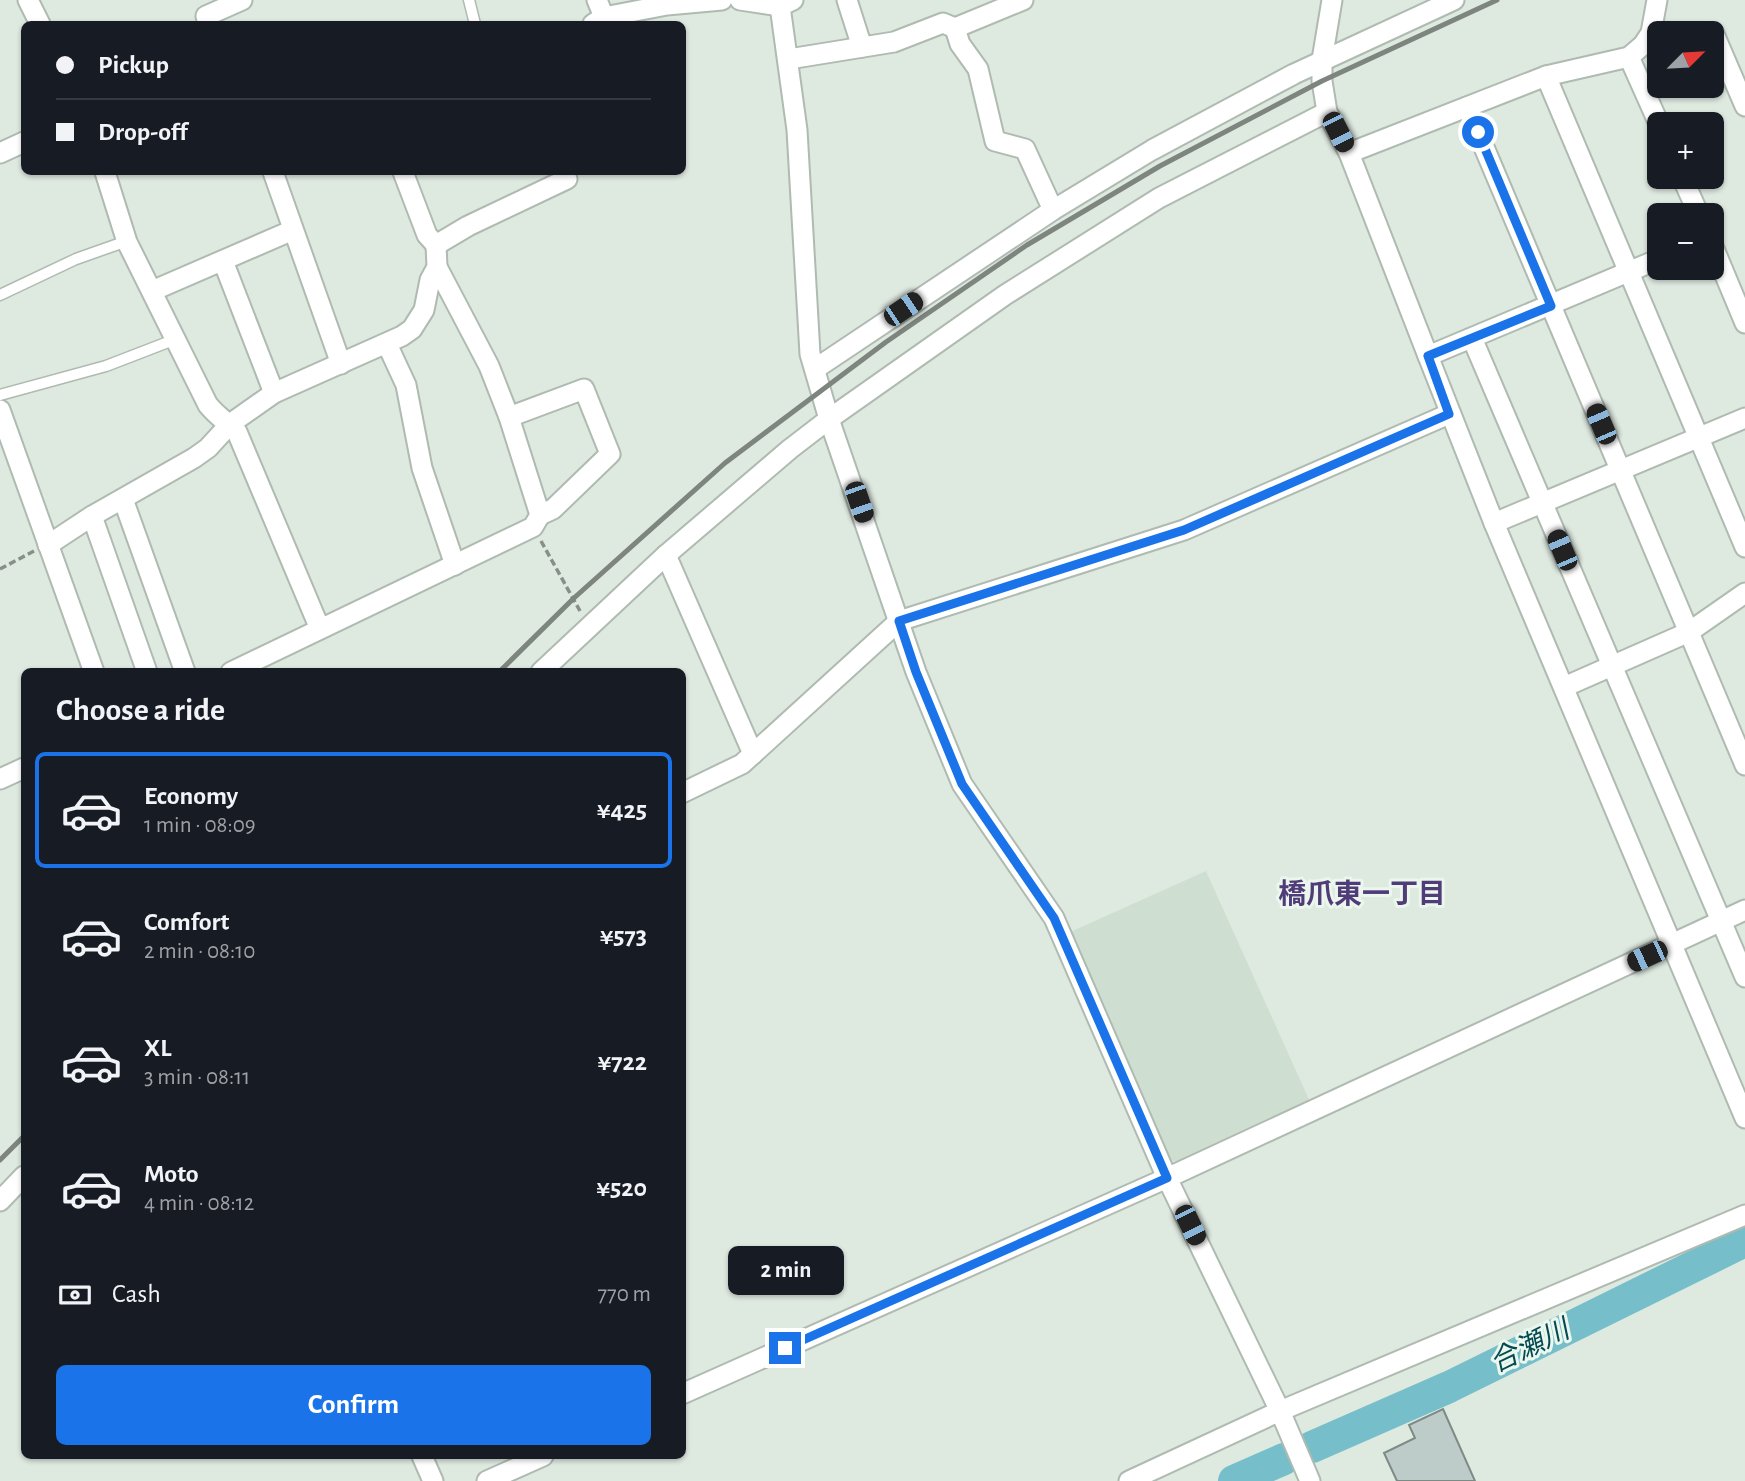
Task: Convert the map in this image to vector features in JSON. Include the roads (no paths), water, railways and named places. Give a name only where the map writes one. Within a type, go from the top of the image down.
[{"type":"street","points":[[28,0],[38,21]]},
{"type":"street","points":[[207,21],[206,16],[242,0]]},
{"type":"street","points":[[598,14],[722,0]]},
{"type":"street","points":[[740,0],[786,3],[797,130],[810,354],[916,672],[962,784],[1054,918],[1167,1178],[1280,1411],[1310,1481]]},
{"type":"street","points":[[847,0],[862,47]]},
{"type":"street","points":[[789,59],[894,42],[943,23],[955,28],[1023,0]]},
{"type":"street","points":[[1332,0],[1322,61],[1322,81],[1328,112],[1349,153],[1449,414],[1494,523],[1745,1118]]},
{"type":"street","points":[[815,369],[1053,210],[1152,150],[1322,61],[1454,0]]},
{"type":"street","points":[[1657,0],[1651,33],[1644,48],[1657,112]]},
{"type":"street","points":[[955,28],[960,44],[978,69],[995,141],[1026,149],[1053,210]]},
{"type":"street","points":[[1349,153],[1546,76],[1644,48]]},
{"type":"street","points":[[1724,57],[1745,106]]},
{"type":"street","points":[[1546,76],[1745,547]]},
{"type":"street","points":[[1467,107],[1745,765]]},
{"type":"street","points":[[545,668],[666,555],[790,449],[830,419],[1005,295],[1159,198],[1328,112]]},
{"type":"street","points":[[0,153],[21,143]]},
{"type":"street","points":[[106,175],[127,241],[208,405],[237,432],[320,629]]},
{"type":"street","points":[[275,175],[341,364]]},
{"type":"street","points":[[404,175],[427,235],[436,244],[438,267],[489,366],[509,417],[536,521]]},
{"type":"street","points":[[436,244],[468,226],[567,180],[564,175]]},
{"type":"street","points":[[152,291],[293,230]]},
{"type":"street","points":[[1724,260],[1736,276],[1745,323]]},
{"type":"street","points":[[223,261],[274,393]]},
{"type":"street","points":[[1428,356],[1647,264]]},
{"type":"street","points":[[48,545],[92,516],[194,458],[208,448],[230,424],[274,393],[402,337],[424,310],[430,280],[438,267]]},
{"type":"street","points":[[1472,338],[1745,977]]},
{"type":"street","points":[[387,344],[406,385],[422,468],[455,565]]},
{"type":"street","points":[[239,668],[455,565],[536,521],[553,509],[610,454],[584,389],[509,417]]},
{"type":"street","points":[[0,410],[93,668]]},
{"type":"street","points":[[686,791],[728,772],[753,754],[899,621],[1184,530],[1449,414]]},
{"type":"street","points":[[1494,523],[1745,418]]},
{"type":"street","points":[[123,499],[184,668]]},
{"type":"street","points":[[92,516],[146,668]]},
{"type":"street","points":[[666,555],[753,754]]},
{"type":"street","points":[[1564,687],[1689,632],[1745,593]]},
{"type":"street","points":[[0,779],[21,769]]},
{"type":"street","points":[[686,1392],[1167,1178],[1745,910]]},
{"type":"street","points":[[0,1201],[21,1179]]},
{"type":"street","points":[[1129,1481],[1280,1411],[1745,1215]]},
{"type":"street","points":[[423,1459],[433,1481]]},
{"type":"street","points":[[487,1481],[536,1459]]},
{"type":"lane","points":[[469,0],[474,21]]},
{"type":"lane","points":[[0,295],[76,259],[127,241]]},
{"type":"lane","points":[[0,395],[106,366],[176,338]]},
{"type":"waterway","name":"合瀬川","points":[[1312,1447],[1449,1387],[1745,1241]]},
{"type":"waterway","name":"合瀬川","points":[[1234,1481],[1284,1459]]},
{"type":"railway","points":[[503,668],[574,598],[725,463],[886,342],[1027,245],[1160,166],[1322,81],[1497,0]]},
{"type":"railway","points":[[0,1160],[21,1139]]},
{"type":"district","name":"橋爪東一丁目","points":[[1362,895]]}]
